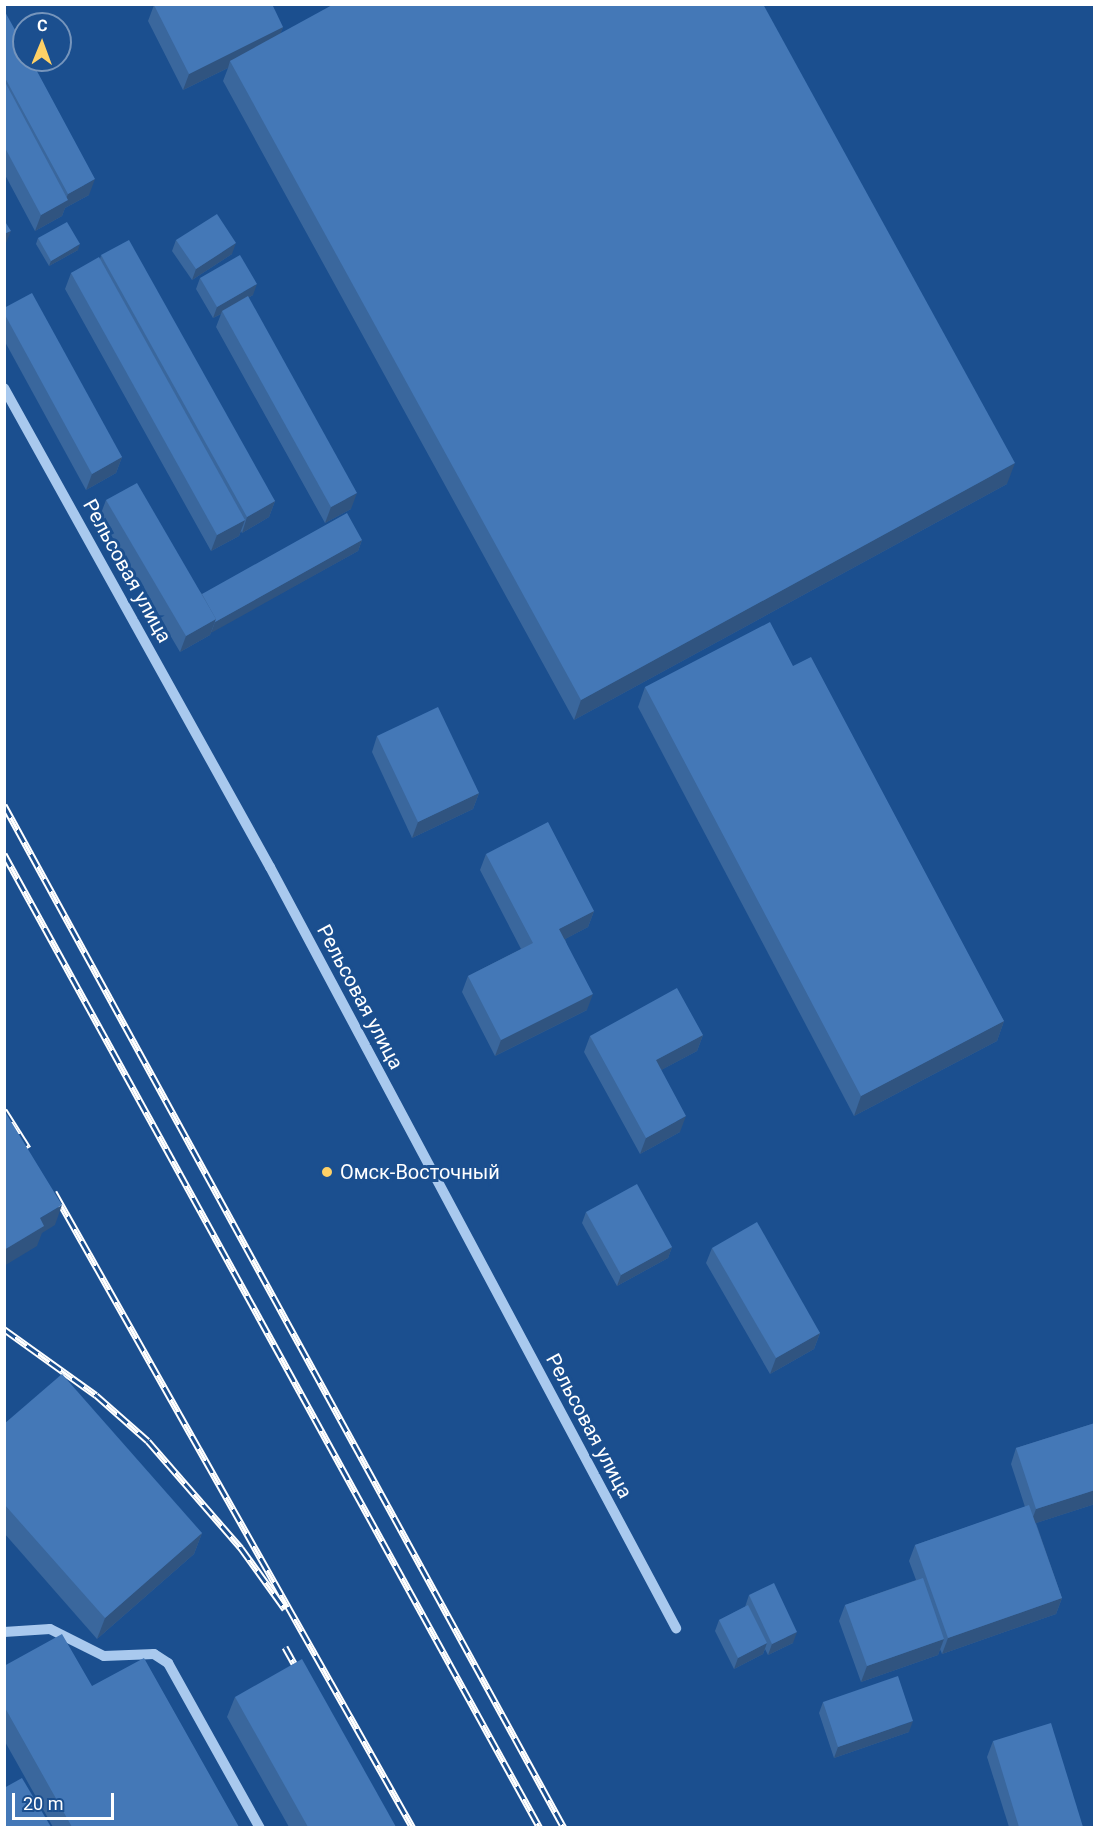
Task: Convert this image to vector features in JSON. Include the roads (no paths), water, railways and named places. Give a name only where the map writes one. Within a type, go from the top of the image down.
[{"type":"street","name":"Рельсовая улица","points":[[4,388],[276,878],[676,1628]]},
{"type":"street","points":[[4,1632],[50,1629],[104,1656],[154,1654],[168,1663],[260,1827]]},
{"type":"railway","points":[[4,805],[564,1828]]},
{"type":"railway","points":[[4,854],[540,1828]]},
{"type":"railway","points":[[4,1110],[28,1148]]},
{"type":"railway","points":[[54,1192],[413,1828]]},
{"type":"railway","points":[[4,1329],[96,1395],[148,1441],[241,1548],[285,1609]]},
{"type":"railway","points":[[285,1647],[302,1678]]},
{"type":"place","name":"Омск-Восточный","points":[[327,1172]]}]
